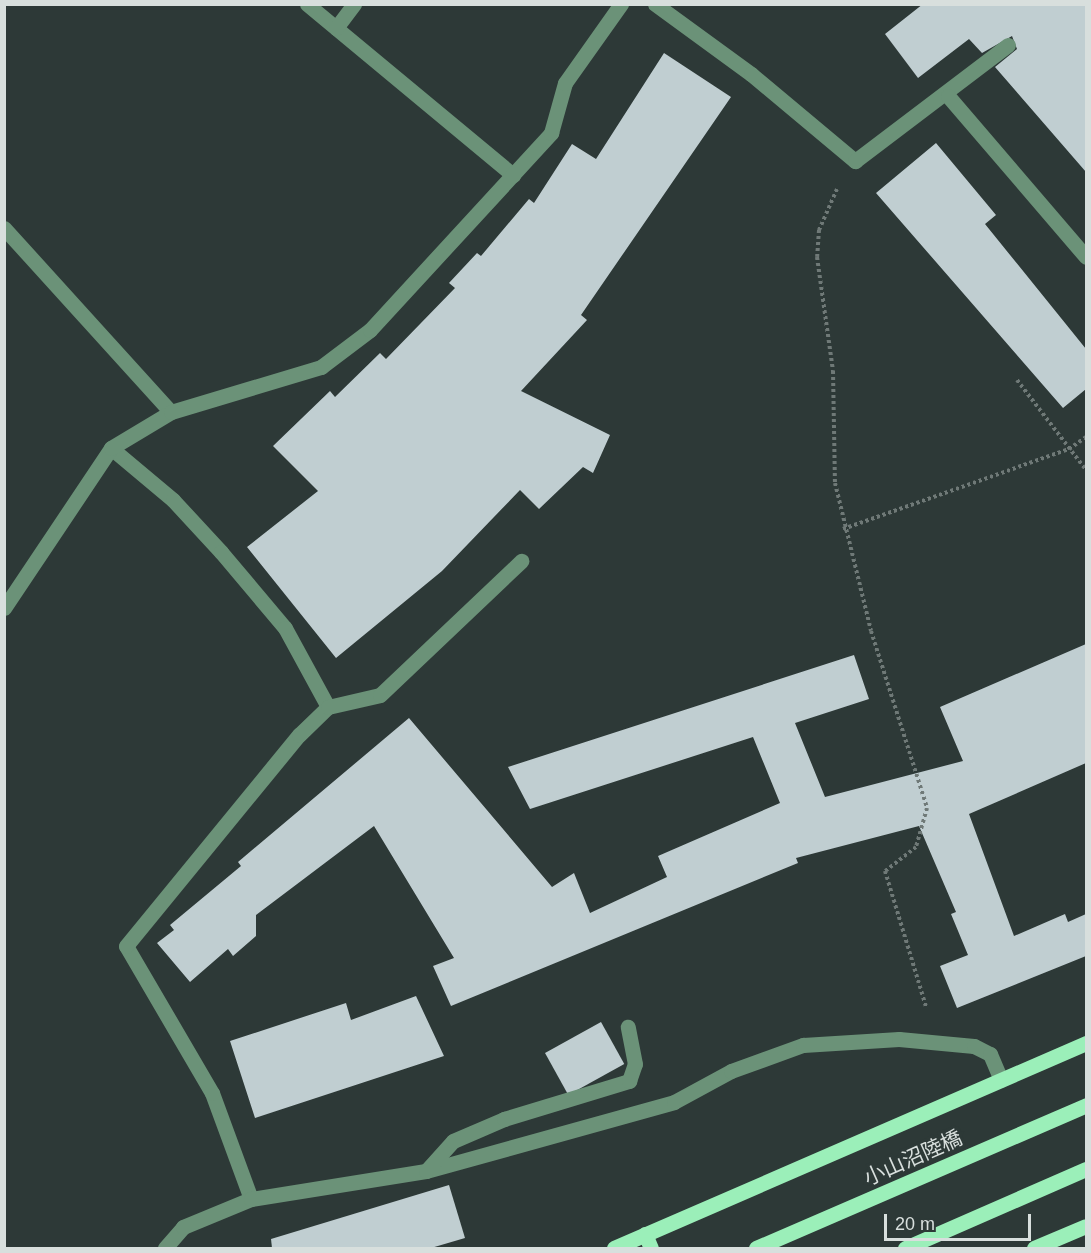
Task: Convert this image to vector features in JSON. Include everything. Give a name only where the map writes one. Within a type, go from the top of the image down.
[{"type":"main road","points":[[614,1248],[648,1241],[1086,1043]]},
{"type":"main road","name":"小山沼陸橋","points":[[756,1248],[1086,1105]]},
{"type":"main road","points":[[905,1248],[1086,1169]]},
{"type":"main road","points":[[1034,1248],[1086,1226]]},
{"type":"street","points":[[307,4],[513,176]]},
{"type":"street","points":[[336,28],[354,4]]},
{"type":"street","points":[[4,608],[111,448],[171,412],[321,367],[370,330],[550,133],[565,83],[621,4]]},
{"type":"street","points":[[655,4],[752,74],[855,161],[948,96],[1008,45]]},
{"type":"street","points":[[948,96],[1086,257]]},
{"type":"street","points":[[4,228],[171,412]]},
{"type":"street","points":[[111,448],[173,500],[221,552],[285,628],[328,707]]},
{"type":"street","points":[[251,1199],[212,1093],[126,946],[328,707],[380,695],[521,561]]},
{"type":"street","points":[[426,1171],[453,1141],[504,1119],[629,1081],[635,1064],[628,1028]]},
{"type":"street","points":[[165,1248],[183,1227],[251,1199],[426,1171],[674,1102],[731,1071],[803,1045],[932,1040],[990,1054],[1001,1080]]},
{"type":"path","points":[[855,161],[827,206],[817,257],[833,371],[835,483],[843,529],[927,808],[916,847],[885,871],[932,1040]]},
{"type":"path","points":[[1017,380],[1086,470]]},
{"type":"path","points":[[843,529],[1070,449],[1086,437]]},
{"type":"building","points":[[923,4],[1086,4],[1086,172],[995,67],[1017,49],[1012,36],[982,53],[969,39],[918,78],[885,34]]},
{"type":"building","points":[[664,53],[731,97],[581,315],[587,320],[521,391],[610,435],[593,473],[583,467],[539,509],[520,490],[442,571],[336,658],[247,547],[318,491],[273,446],[330,391],[335,397],[380,353],[386,359],[455,288],[449,283],[477,253],[481,256],[529,199],[534,203],[572,144],[596,159]]},
{"type":"building","points":[[936,143],[996,215],[985,224],[1086,349],[1086,389],[1063,408],[876,193]]},
{"type":"building","points":[[1086,644],[1086,763],[969,814],[1014,936],[1065,914],[1068,922],[1086,914],[1086,956],[957,1008],[940,966],[968,955],[951,914],[956,912],[919,826],[796,858],[798,863],[451,1006],[433,966],[454,958],[374,826],[256,915],[256,936],[233,956],[228,949],[190,982],[157,943],[174,930],[170,925],[241,866],[238,862],[409,718],[552,887],[574,873],[590,913],[667,877],[658,856],[780,803],[753,737],[530,809],[508,767],[854,655],[869,699],[795,723],[825,797],[963,761],[940,707]]},
{"type":"building","points":[[416,996],[444,1056],[255,1118],[230,1041],[346,1003],[351,1020]]},
{"type":"building","points":[[601,1022],[624,1064],[568,1095],[545,1053]]},
{"type":"building","points":[[449,1185],[465,1238],[431,1248],[272,1248],[271,1239]]}]
